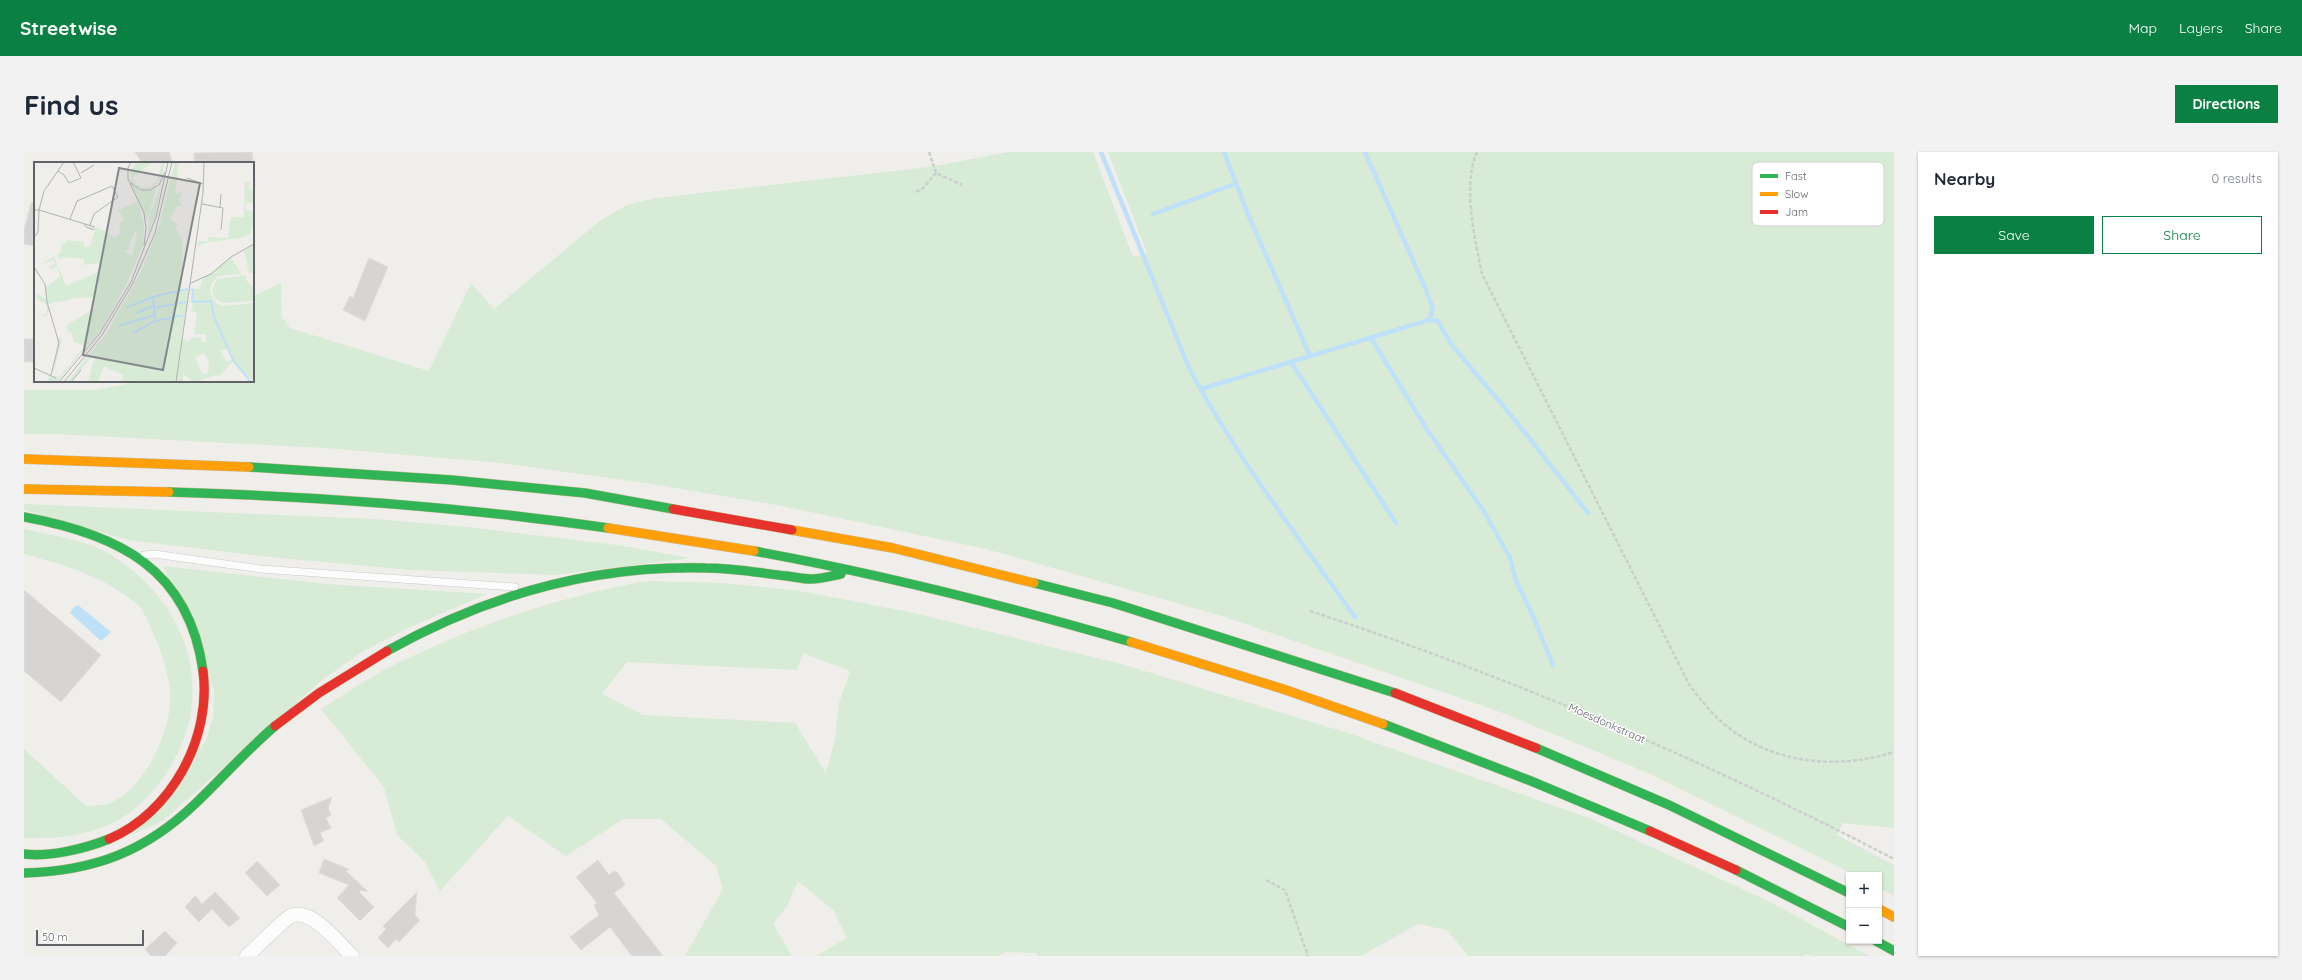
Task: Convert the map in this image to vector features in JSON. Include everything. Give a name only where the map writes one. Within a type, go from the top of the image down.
[{"type":"highway","points":[[24,459],[303,469],[452,480],[561,491],[893,548],[1114,603],[1378,687],[1527,744],[1669,805],[1846,892]]},
{"type":"highway","points":[[24,490],[291,498],[434,507],[661,535],[854,572],[998,604],[1107,634],[1235,672],[1371,718],[1580,800],[1656,832],[1846,926]]},
{"type":"highway","points":[[24,517],[64,524],[90,532],[115,543],[135,555],[154,570],[171,588],[187,613],[202,654],[206,682],[204,708],[199,733],[189,761],[174,786],[154,809],[131,828],[110,839],[84,848],[24,854]]},
{"type":"highway","points":[[24,873],[53,873],[92,865],[120,856],[157,836],[183,815],[255,744],[326,687],[370,658],[414,635],[462,613],[531,589],[621,572],[670,568],[720,569],[812,579],[854,572]]},
{"type":"highway","points":[[1882,911],[1894,917]]},
{"type":"highway","points":[[1881,944],[1894,951]]},
{"type":"street","points":[[247,956],[291,916],[303,915],[310,917],[321,925],[352,956]]},
{"type":"lane","points":[[135,555],[154,554],[261,569],[512,586],[531,589]]},
{"type":"path","points":[[929,152],[936,173],[962,185]]},
{"type":"path","points":[[1477,152],[1473,161],[1471,214],[1482,274],[1689,684],[1702,702],[1733,731],[1750,742],[1790,757],[1841,763],[1894,752]]},
{"type":"path","points":[[916,192],[922,189],[936,173]]},
{"type":"path","name":"Moesdonkstraat","points":[[1310,611],[1388,636],[1571,707],[1771,797],[1894,859]]},
{"type":"path","points":[[1266,880],[1285,890],[1308,956]]},
{"type":"green space","points":[[1009,152],[1093,152],[1133,257],[1147,253],[1108,152],[1894,152],[1894,828],[1843,823],[1837,835],[1894,865],[1894,896],[1882,890],[1882,872],[1849,872],[1648,773],[1503,713],[1222,616],[986,549],[782,506],[646,483],[501,463],[325,448],[55,434],[24,434],[24,390],[95,390],[137,382],[254,382],[254,296],[281,283],[282,317],[290,328],[429,371],[471,283],[494,309],[601,220],[627,205],[656,198],[929,167]]},
{"type":"green space","points":[[24,504],[374,519],[468,527],[617,545],[691,558],[555,575],[411,570],[269,557],[127,540],[24,510]]},
{"type":"green space","points":[[24,529],[95,547],[116,558],[143,579],[164,604],[180,631],[189,661],[193,691],[189,722],[178,752],[160,782],[134,810],[110,825],[82,834],[63,837],[24,838],[24,749],[86,806],[107,804],[120,797],[133,787],[144,773],[154,756],[162,739],[167,722],[170,705],[169,684],[159,647],[145,615],[139,606],[113,587],[84,573],[24,554]]},
{"type":"green space","points":[[163,566],[326,584],[487,594],[408,628],[362,652],[322,680],[164,820],[134,834],[206,741],[213,717],[214,689]]},
{"type":"green space","points":[[646,581],[722,583],[794,590],[910,612],[1125,665],[1348,733],[1589,818],[1770,902],[1869,956],[1812,956],[1806,954],[1804,956],[1468,956],[1447,930],[1418,924],[1361,956],[1038,956],[1036,953],[1006,952],[998,956],[816,956],[847,938],[834,911],[798,881],[787,906],[773,924],[792,956],[685,956],[723,889],[716,866],[661,819],[623,819],[566,856],[508,816],[440,891],[425,862],[397,835],[384,787],[321,709],[386,669],[417,654],[480,627],[545,605]],"holes":[[[803,653],[850,671],[839,703],[835,739],[826,773],[795,723],[643,715],[602,694],[627,662],[797,670]]]},
{"type":"water","points":[[78,605],[111,632],[101,641],[70,613],[74,607]]},
{"type":"building","points":[[135,152],[169,152],[173,162],[141,162]]},
{"type":"building","points":[[252,152],[253,162],[194,162],[194,153]]},
{"type":"building","points":[[31,203],[34,203],[34,246],[24,244],[24,230]]},
{"type":"building","points":[[369,258],[388,267],[365,321],[343,310],[350,296],[353,298]]},
{"type":"building","points":[[24,339],[34,339],[34,362],[24,362]]},
{"type":"building","points":[[24,590],[101,655],[61,702],[24,671]]},
{"type":"building","points":[[332,797],[328,808],[331,815],[326,818],[331,828],[320,833],[324,841],[314,846],[301,810]]},
{"type":"building","points":[[324,859],[349,869],[346,871],[368,892],[361,890],[359,892],[374,907],[360,921],[337,898],[349,885],[319,873]]},
{"type":"building","points":[[598,860],[609,875],[614,871],[618,873],[625,885],[614,893],[663,956],[632,956],[610,927],[581,950],[570,937],[599,915],[594,905],[597,903],[576,877]]},
{"type":"building","points":[[257,861],[280,885],[267,896],[245,873]]},
{"type":"building","points":[[215,892],[240,918],[229,927],[212,909],[199,922],[185,907],[195,896],[202,904]]},
{"type":"building","points":[[417,892],[415,915],[420,920],[399,942],[396,939],[388,948],[378,938],[386,929],[383,926]]},
{"type":"building","points":[[165,931],[177,943],[165,956],[151,956],[145,949]]},
{"type":"waterway","points":[[1101,152],[1189,368],[1207,401],[1289,526],[1355,617]]},
{"type":"waterway","points":[[1224,152],[1245,207],[1310,356]]},
{"type":"waterway","points":[[1365,152],[1426,290],[1433,309],[1429,320]]},
{"type":"waterway","points":[[1153,214],[1235,184]]},
{"type":"waterway","points":[[1201,389],[1429,320],[1438,321],[1451,344],[1515,420],[1588,513]]},
{"type":"waterway","points":[[1371,338],[1426,428],[1483,510],[1510,558],[1516,581],[1533,616],[1553,665]]},
{"type":"waterway","points":[[1291,362],[1396,523]]},
{"type":"traffic: fast","points":[[249,467],[452,480],[585,493],[673,509]]},
{"type":"traffic: fast","points":[[169,492],[279,496],[444,508],[608,528]]},
{"type":"traffic: fast","points":[[24,517],[58,524],[89,534],[118,546],[143,562],[165,581],[182,606],[195,636],[203,671]]},
{"type":"traffic: fast","points":[[754,551],[896,580],[1038,616],[1131,642]]},
{"type":"traffic: fast","points":[[387,651],[462,614],[501,600],[581,578],[664,568],[726,569],[808,579],[841,574]]},
{"type":"traffic: fast","points":[[1034,583],[1113,603],[1395,693]]},
{"type":"traffic: fast","points":[[1383,724],[1531,781],[1650,831]]},
{"type":"traffic: fast","points":[[24,873],[73,868],[96,863],[117,856],[138,846],[177,820],[275,726]]},
{"type":"traffic: fast","points":[[1536,748],[1669,805],[1846,892]]},
{"type":"traffic: fast","points":[[24,854],[34,855],[56,853],[89,846],[109,839]]},
{"type":"traffic: fast","points":[[1736,870],[1846,925]]},
{"type":"traffic: fast","points":[[1881,944],[1894,951]]},
{"type":"traffic: slow","points":[[24,459],[249,467]]},
{"type":"traffic: slow","points":[[24,489],[169,492]]},
{"type":"traffic: slow","points":[[608,528],[754,551]]},
{"type":"traffic: slow","points":[[792,530],[893,548],[1034,583]]},
{"type":"traffic: slow","points":[[1131,642],[1283,689],[1383,724]]},
{"type":"traffic: slow","points":[[1882,911],[1894,917]]},
{"type":"traffic: jam","points":[[673,509],[792,530]]},
{"type":"traffic: jam","points":[[275,726],[319,693],[387,651]]},
{"type":"traffic: jam","points":[[109,839],[131,827],[151,811],[168,792],[183,770],[194,747],[201,722],[204,696],[203,671]]},
{"type":"traffic: jam","points":[[1395,693],[1536,748]]},
{"type":"traffic: jam","points":[[1650,831],[1736,870]]}]
